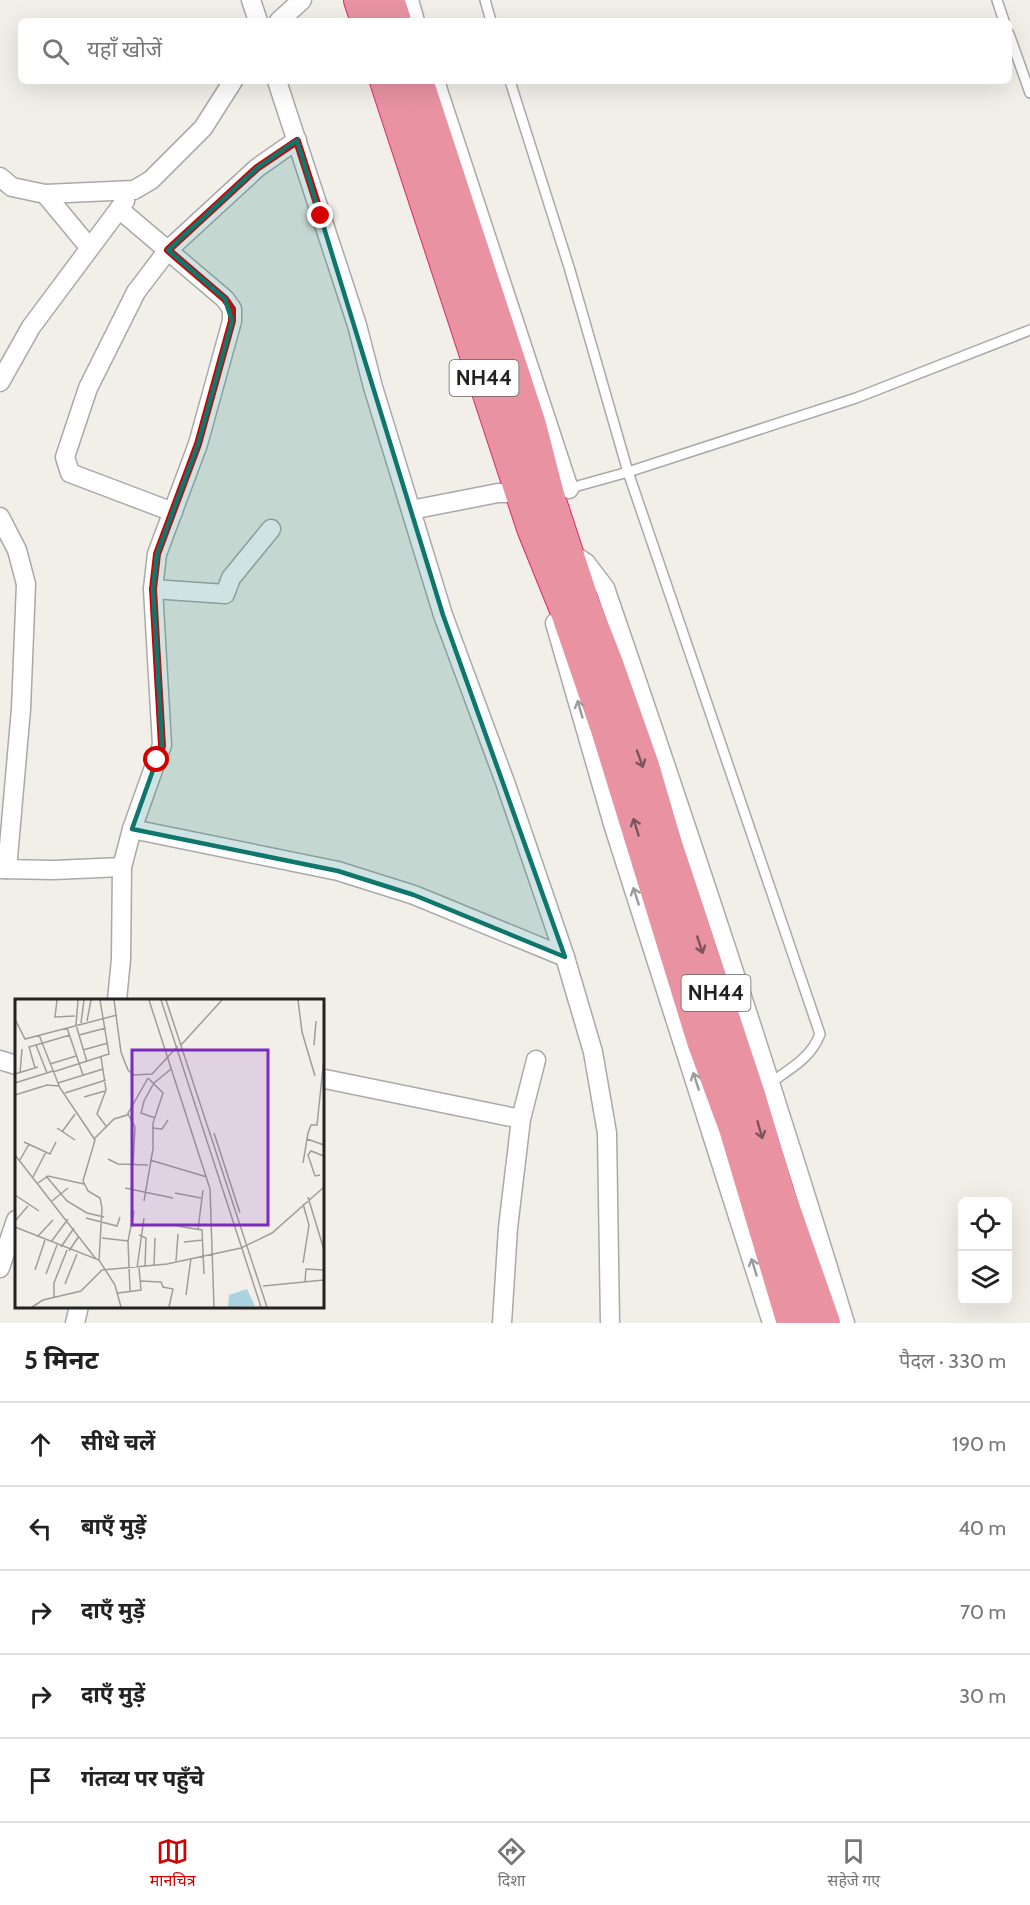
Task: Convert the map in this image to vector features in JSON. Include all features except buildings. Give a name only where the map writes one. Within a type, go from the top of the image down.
[{"type":"highway","points":[[360,0],[366,18]]},
{"type":"highway","points":[[388,0],[394,18]]},
{"type":"highway","name":"NH44","points":[[387,84],[537,492],[566,549],[584,605],[607,729],[703,1041],[735,1128],[793,1323]]},
{"type":"highway","name":"NH44","points":[[418,84],[530,424],[537,492],[533,528],[567,612],[597,668],[643,766],[667,848],[742,1073],[778,1192],[824,1323]]},
{"type":"street","points":[[251,0],[257,18]]},
{"type":"street","points":[[282,18],[302,0]]},
{"type":"street","points":[[345,0],[351,18]]},
{"type":"street","points":[[409,0],[415,18]]},
{"type":"street","points":[[0,382],[31,327],[89,247],[134,190],[151,180],[203,128],[231,84]]},
{"type":"street","points":[[278,84],[357,325],[373,387],[443,615],[505,782],[565,957],[593,1052],[607,1133],[610,1323]]},
{"type":"street","points":[[373,84],[537,492]]},
{"type":"street","points":[[436,84],[537,492],[543,582],[617,836],[772,1323]]},
{"type":"street","points":[[173,512],[70,473],[65,457],[88,388],[136,292],[168,250],[257,168],[297,141]]},
{"type":"street","points":[[0,177],[12,187],[45,194],[134,190]]},
{"type":"street","points":[[45,194],[89,247]]},
{"type":"street","points":[[117,999],[121,959],[122,867],[132,829],[162,746],[153,589],[157,554],[198,444],[232,321],[232,309],[225,299],[119,209]]},
{"type":"street","points":[[411,510],[498,492],[537,492]]},
{"type":"street","points":[[0,517],[17,550],[26,584],[21,709],[4,869],[54,870],[122,867]]},
{"type":"street","points":[[153,589],[225,594],[231,578],[271,529]]},
{"type":"street","points":[[566,549],[586,563],[605,588],[702,870],[845,1323]]},
{"type":"street","points":[[132,829],[338,871],[414,895],[565,957]]},
{"type":"street","points":[[0,1060],[15,1065]]},
{"type":"street","points":[[502,1323],[508,1228],[521,1119],[536,1060]]},
{"type":"street","points":[[325,1078],[521,1119]]},
{"type":"street","points":[[0,1268],[15,1223]]},
{"type":"street","points":[[75,1323],[79,1308]]},
{"type":"lane","points":[[485,0],[490,18]]},
{"type":"lane","points":[[997,0],[1003,18]]},
{"type":"lane","points":[[1012,42],[1030,93]]},
{"type":"lane","points":[[511,84],[569,267],[628,472],[820,1034],[810,1054],[770,1083]]},
{"type":"lane","points":[[537,492],[628,472],[856,398],[1030,330]]},
{"type":"highlighted area","points":[[297,140],[443,615],[565,957],[414,895],[338,871],[132,829],[162,745],[153,589],[157,554],[198,444],[232,321],[225,299],[168,250],[257,168]]},
{"type":"route","points":[[157,760],[162,746],[153,589],[154,571],[157,554],[198,444],[232,321],[232,309],[225,299],[168,250],[257,168],[297,141],[321,216]]}]
